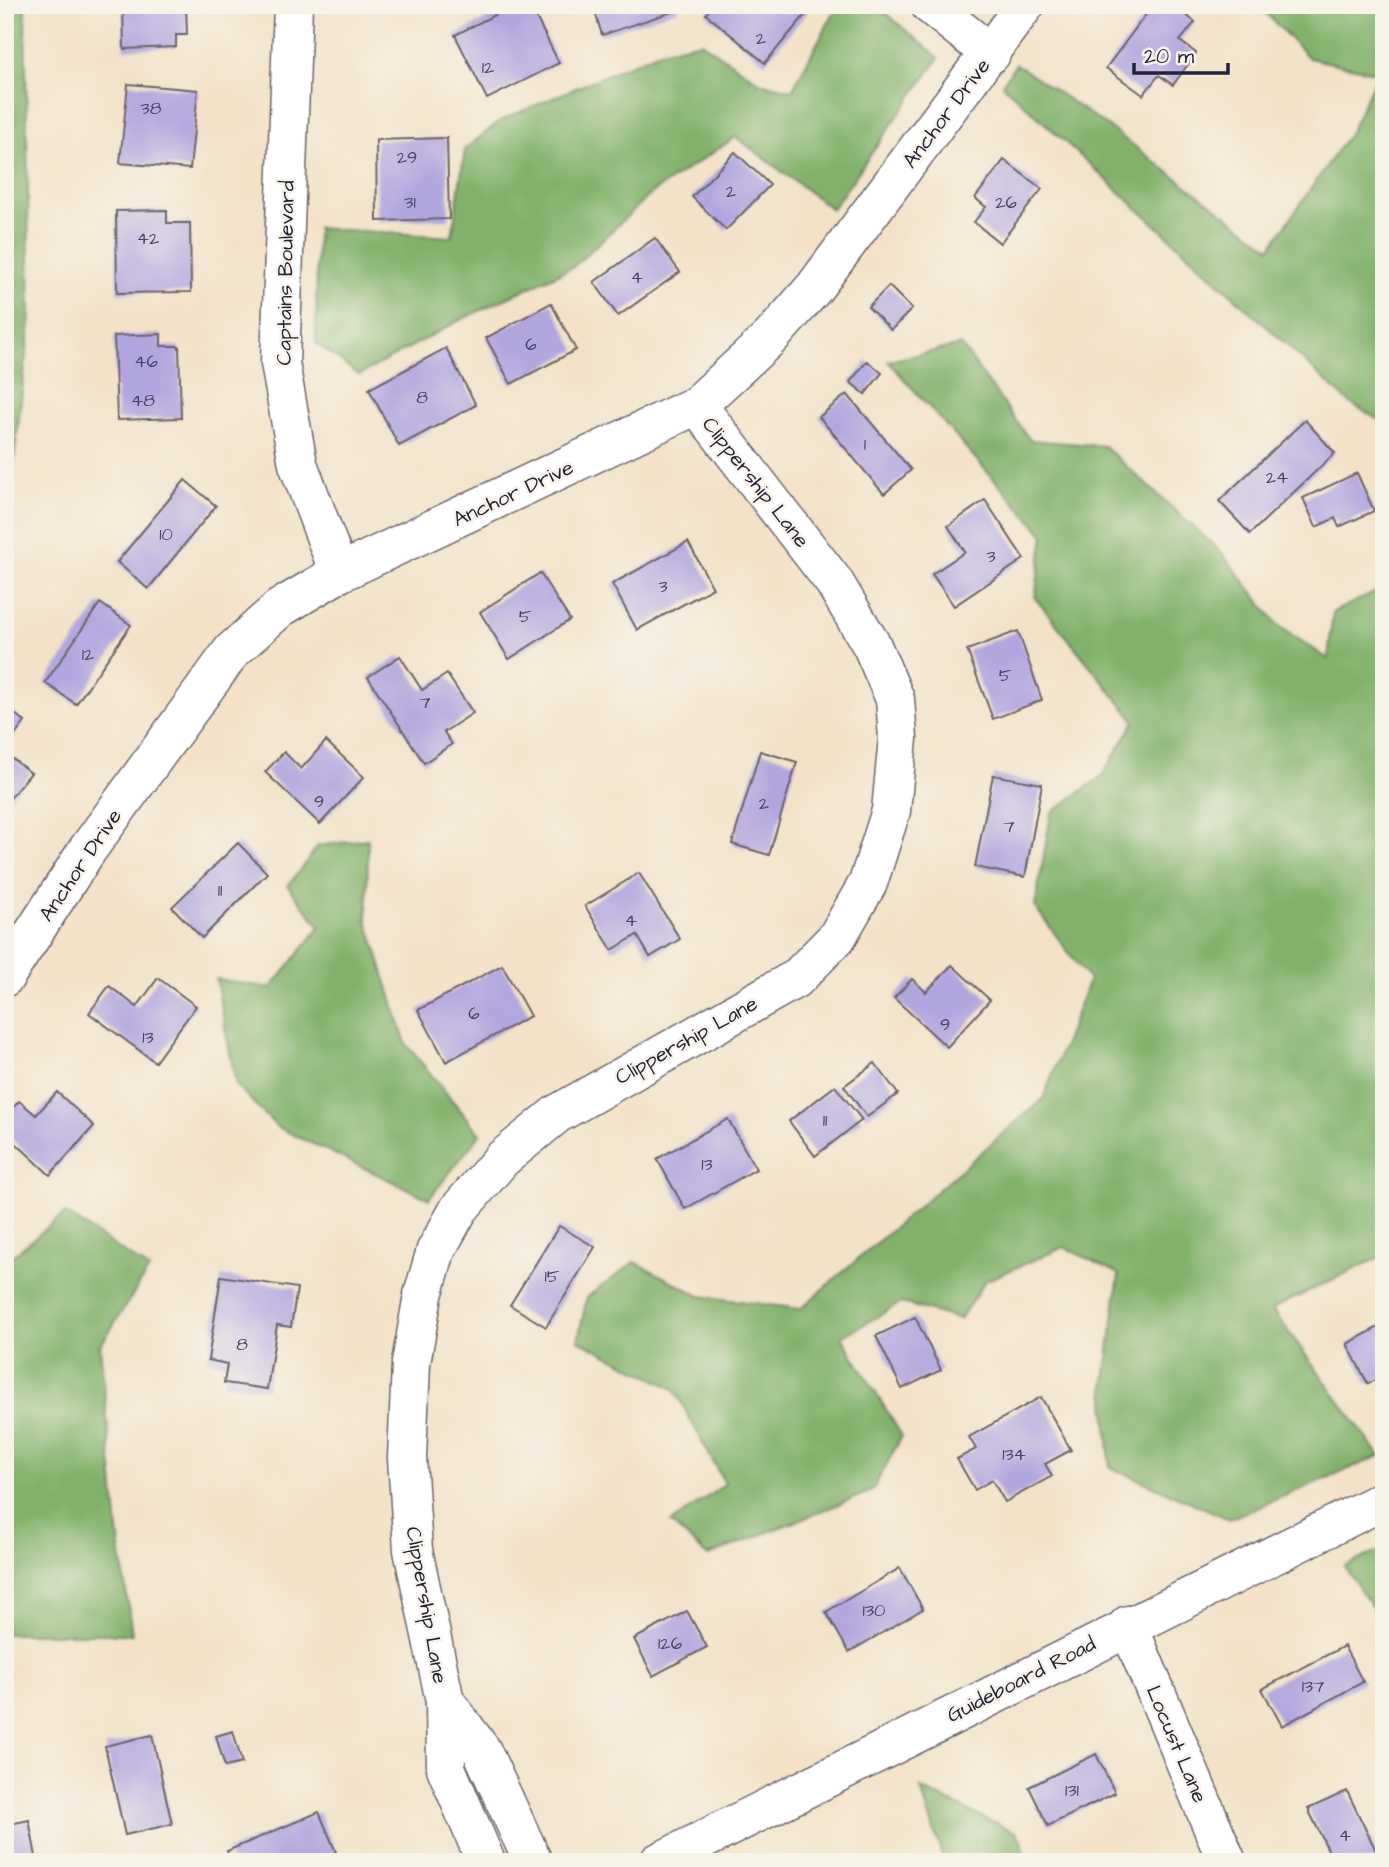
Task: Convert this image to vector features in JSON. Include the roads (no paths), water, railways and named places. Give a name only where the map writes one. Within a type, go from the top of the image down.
[{"type":"street","name":"Captains Boulevard","points":[[293,5],[280,363],[298,464],[339,573]]},
{"type":"street","points":[[930,5],[991,54]]},
{"type":"street","name":"Anchor Drive","points":[[5,977],[88,849],[232,651],[280,608],[339,573],[697,405],[771,337],[814,288],[991,54],[1016,8]]},
{"type":"street","name":"Clippership Lane","points":[[486,1862],[446,1768],[445,1701],[413,1549],[407,1458],[411,1363],[423,1295],[436,1250],[459,1209],[502,1159],[557,1114],[797,978],[837,937],[868,883],[891,811],[898,738],[895,699],[872,646],[834,582],[697,405]]},
{"type":"street","name":"Guideboard Road","points":[[659,1862],[1128,1625],[1384,1500]]},
{"type":"street","name":"Locust Lane","points":[[1128,1625],[1227,1862]]},
{"type":"street","name":"Clippership Lane","points":[[445,1701],[482,1751],[533,1862]]}]
